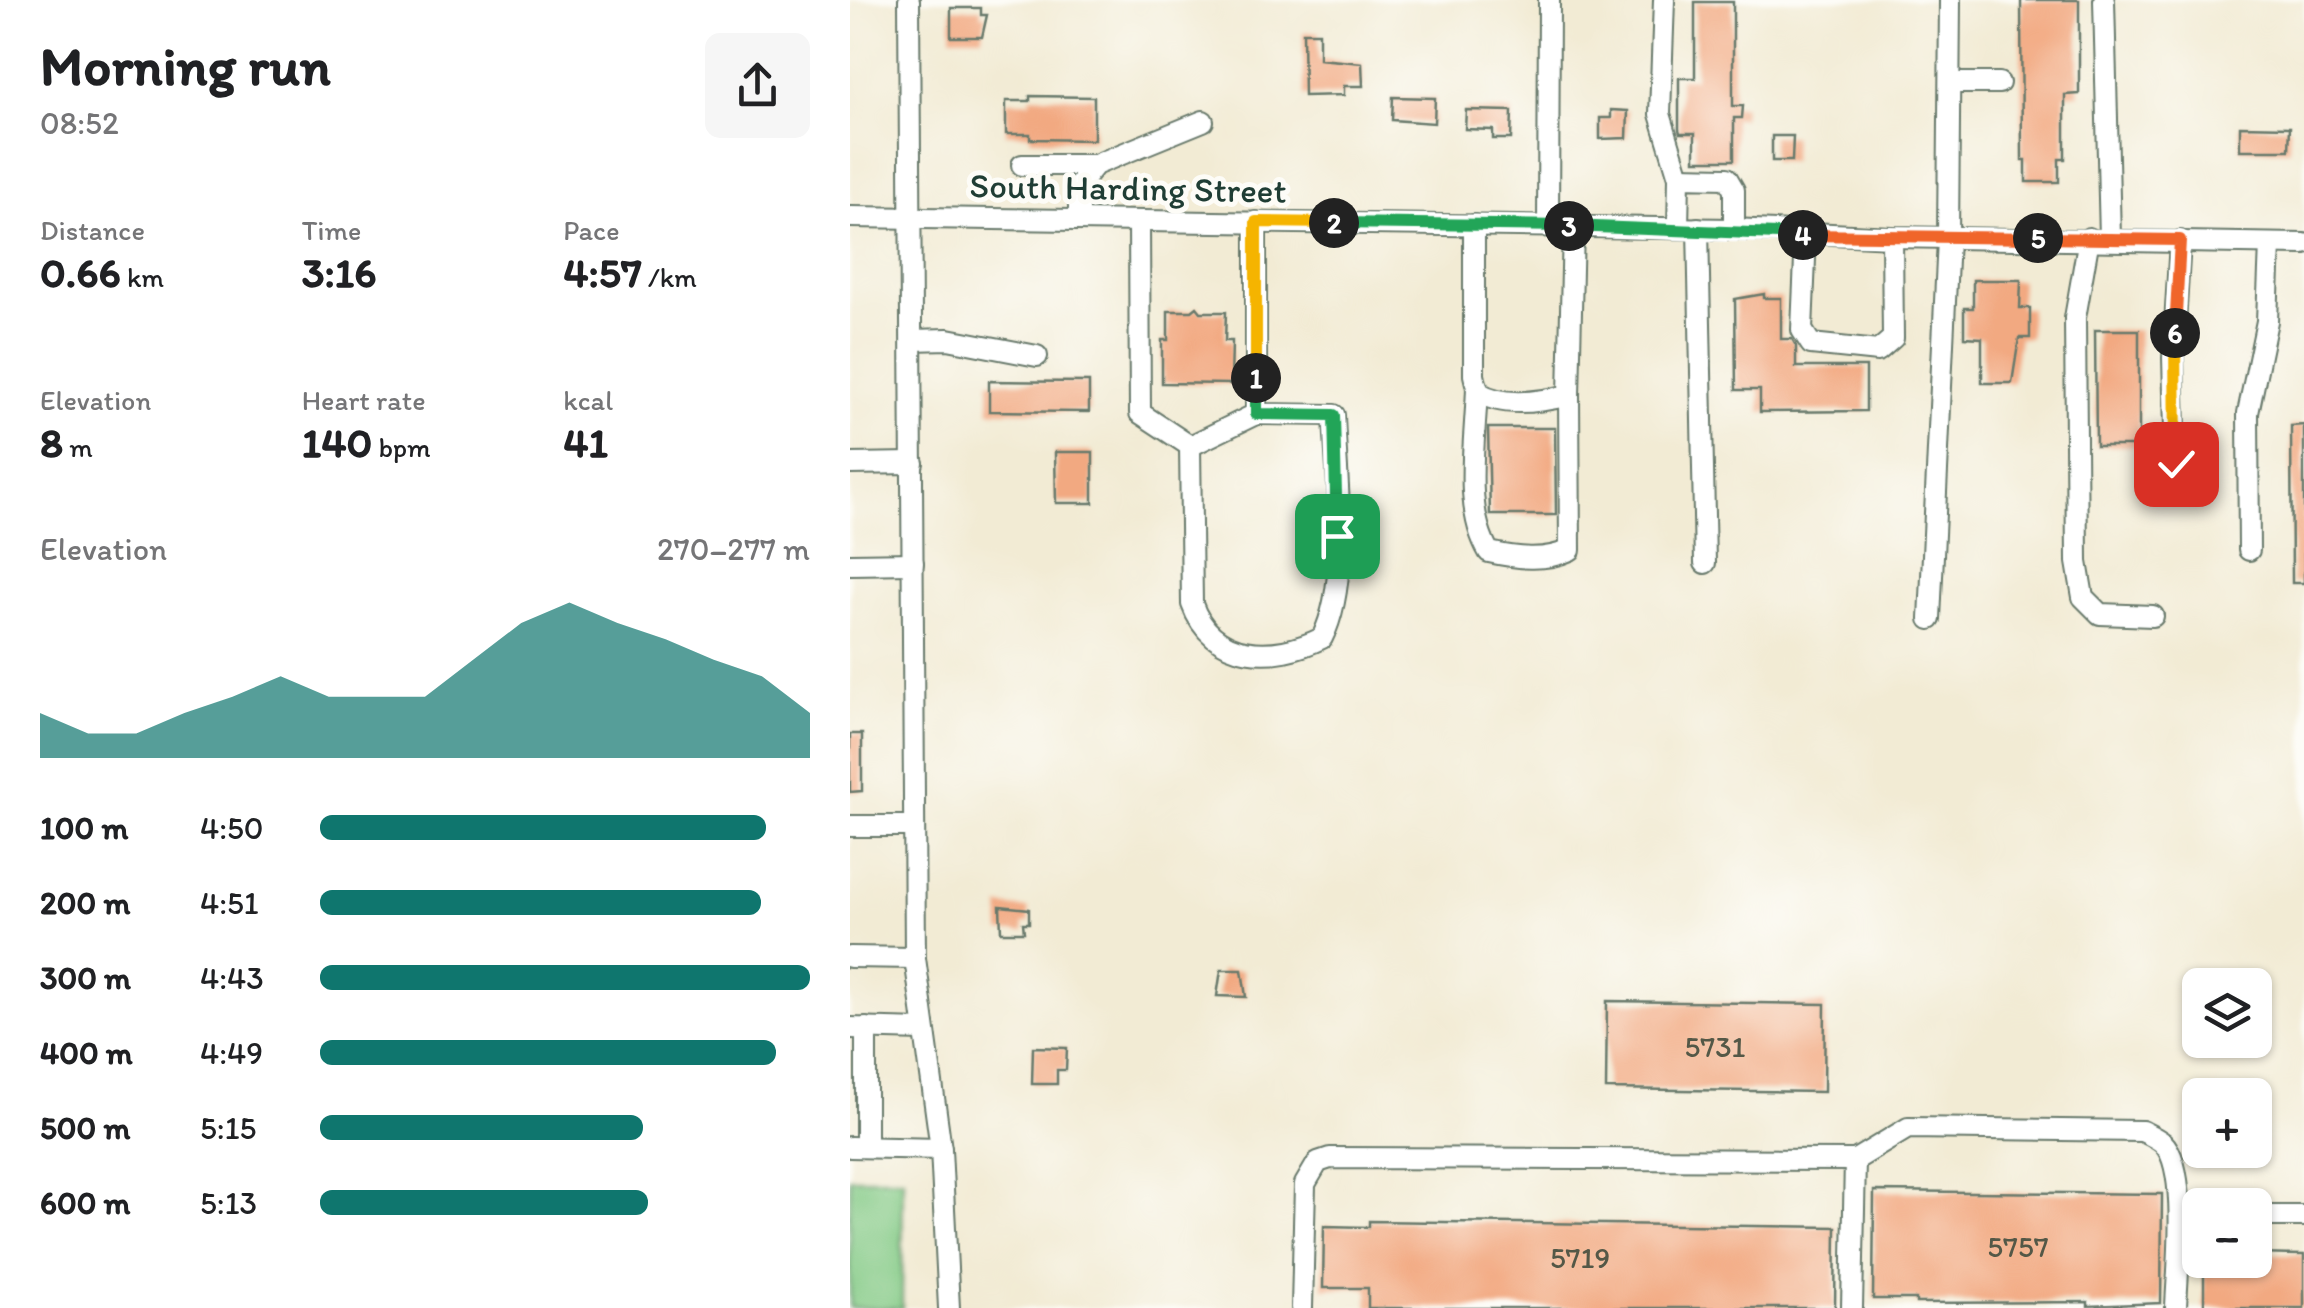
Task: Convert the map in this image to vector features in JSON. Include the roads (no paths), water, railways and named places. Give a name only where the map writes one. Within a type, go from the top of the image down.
[{"type":"street","points":[[910,0],[914,826],[906,848],[915,958],[940,1149],[949,1308]]},
{"type":"street","points":[[1548,226],[1549,0]]},
{"type":"street","points":[[1664,0],[1660,114],[1679,177],[1688,228],[1706,563]]},
{"type":"street","points":[[1930,619],[1948,238],[1950,0]]},
{"type":"street","points":[[2104,0],[2100,238],[2076,318],[2080,579],[2083,596],[2100,614],[2153,616]]},
{"type":"street","points":[[1950,83],[1999,82]]},
{"type":"street","points":[[1022,164],[1095,165],[1202,121]]},
{"type":"street","points":[[1079,220],[1079,185],[1095,165]]},
{"type":"street","points":[[1679,177],[1727,178],[1734,190],[1734,229]]},
{"type":"street","name":"South Harding Street","points":[[850,217],[1688,228],[1806,235],[2304,244]]},
{"type":"street","points":[[1139,220],[1140,413],[1190,446]]},
{"type":"street","points":[[1256,222],[1256,414]]},
{"type":"street","points":[[1474,225],[1474,506],[1479,536],[1489,552],[1538,558],[1570,550],[1573,226]]},
{"type":"street","points":[[1806,235],[1802,330],[1811,344],[1878,352],[1893,338],[1892,237]]},
{"type":"street","points":[[2176,464],[2174,358],[2180,240]]},
{"type":"street","points":[[2249,550],[2248,412],[2268,321],[2270,244]]},
{"type":"street","points":[[912,340],[948,340],[1037,356]]},
{"type":"street","points":[[1477,386],[1492,401],[1546,400],[1569,395]]},
{"type":"street","points":[[1256,414],[1334,415],[1334,600],[1322,638],[1295,652],[1240,650],[1200,628],[1192,604],[1190,446],[1256,414]]},
{"type":"street","points":[[850,464],[913,463]]},
{"type":"street","points":[[850,564],[913,563]]},
{"type":"street","points":[[850,826],[914,826]]},
{"type":"street","points":[[850,957],[915,958]]},
{"type":"street","points":[[924,1030],[858,1028],[858,1147],[940,1149]]},
{"type":"street","points":[[1302,1308],[1305,1184],[1318,1162],[1330,1158],[1855,1160],[1908,1128],[2142,1131],[2164,1144],[2174,1165],[2178,1216],[2176,1308]]},
{"type":"street","points":[[1852,1308],[1855,1160]]},
{"type":"street","points":[[2272,1216],[2304,1216]]}]
